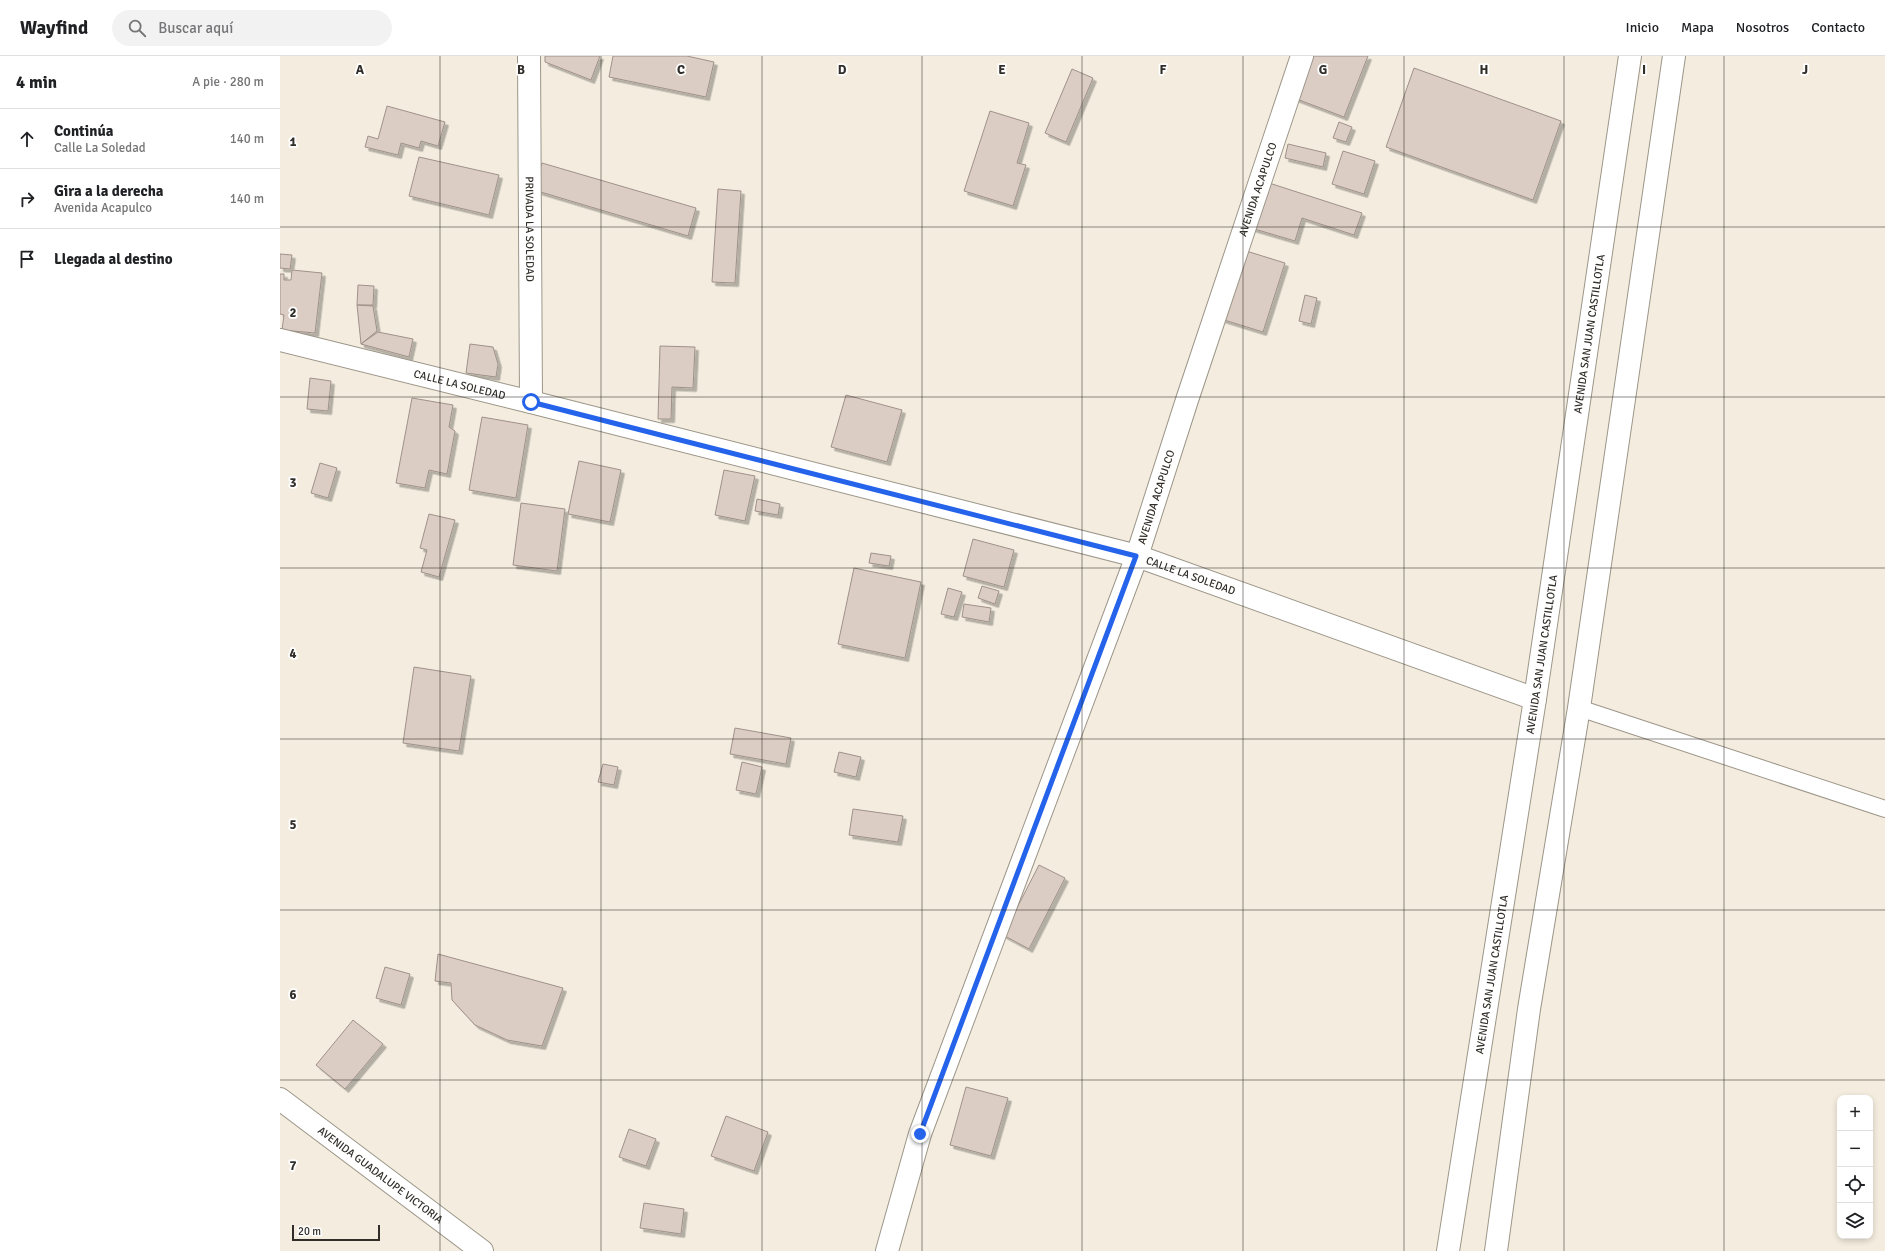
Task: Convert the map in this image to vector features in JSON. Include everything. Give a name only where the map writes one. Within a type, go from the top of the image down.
[{"type":"street","name":"PRIVADA LA SOLEDAD","points":[[529,56],[531,402]]},
{"type":"street","name":"AVENIDA ACAPULCO","points":[[887,1251],[920,1134],[1136,556],[1302,56]]},
{"type":"street","name":"AVENIDA SAN JUAN CASTILLOTLA","points":[[1448,1251],[1534,699],[1630,56]]},
{"type":"street","points":[[1496,1251],[1529,1009],[1579,708],[1674,56]]},
{"type":"street","name":"CALLE LA SOLEDAD","points":[[280,340],[531,402],[1136,556],[1534,699]]},
{"type":"street","name":"AVENIDA GUADALUPE VICTORIA","points":[[280,1099],[482,1251]]},
{"type":"lane","points":[[1579,708],[1885,809]]},
{"type":"building","points":[[545,56],[600,56],[591,80],[545,62]]},
{"type":"building","points":[[613,56],[687,56],[714,62],[706,97],[609,77]]},
{"type":"building","points":[[1310,56],[1368,56],[1344,117],[1294,98]]},
{"type":"building","points":[[1414,68],[1561,121],[1533,200],[1386,147]]},
{"type":"building","points":[[1072,69],[1093,78],[1066,142],[1045,133]]},
{"type":"building","points":[[387,106],[445,122],[438,146],[421,141],[419,148],[401,143],[398,155],[365,147],[368,136],[378,139]]},
{"type":"building","points":[[990,111],[1029,123],[1017,163],[1026,165],[1013,206],[964,191]]},
{"type":"building","points":[[1339,122],[1352,127],[1346,142],[1333,138]]},
{"type":"building","points":[[1288,144],[1326,153],[1323,167],[1285,158]]},
{"type":"building","points":[[1343,151],[1375,161],[1364,194],[1332,184]]},
{"type":"building","points":[[419,157],[499,175],[489,215],[409,196]]},
{"type":"building","points":[[542,163],[696,208],[688,236],[534,190]]},
{"type":"building","points":[[1266,182],[1362,213],[1354,235],[1302,218],[1295,241],[1251,228]]},
{"type":"building","points":[[718,189],[741,191],[735,283],[712,282]]},
{"type":"building","points":[[1243,250],[1285,263],[1263,332],[1221,319]]},
{"type":"building","points":[[280,254],[292,255],[290,269],[280,268]]},
{"type":"building","points":[[292,270],[322,273],[315,333],[282,330],[284,315],[280,314],[280,274],[284,274],[284,280],[291,280]]},
{"type":"building","points":[[358,285],[374,286],[373,305],[357,305]]},
{"type":"building","points":[[1305,295],[1317,298],[1311,324],[1299,321]]},
{"type":"building","points":[[357,305],[373,306],[377,331],[361,344]]},
{"type":"building","points":[[378,332],[413,339],[409,357],[361,344]]},
{"type":"building","points":[[470,344],[493,347],[498,364],[496,377],[466,373]]},
{"type":"building","points":[[660,346],[695,347],[693,388],[672,387],[671,419],[658,419]]},
{"type":"building","points":[[310,378],[331,381],[328,411],[307,409]]},
{"type":"building","points":[[846,395],[902,410],[887,462],[831,447]]},
{"type":"building","points":[[412,398],[453,405],[449,427],[455,431],[447,474],[429,470],[425,488],[396,483]]},
{"type":"building","points":[[482,417],[528,425],[516,498],[469,490]]},
{"type":"building","points":[[579,461],[621,470],[610,522],[568,514]]},
{"type":"building","points":[[320,463],[337,468],[328,498],[311,493]]},
{"type":"building","points":[[724,470],[755,476],[745,521],[715,515]]},
{"type":"building","points":[[757,499],[780,504],[778,515],[755,511]]},
{"type":"building","points":[[521,503],[565,509],[557,571],[513,565]]},
{"type":"building","points":[[429,514],[455,520],[439,577],[421,572],[427,550],[420,548]]},
{"type":"building","points":[[973,539],[1014,550],[1004,587],[963,576]]},
{"type":"building","points":[[871,553],[891,556],[889,566],[869,563]]},
{"type":"building","points":[[854,568],[921,582],[905,658],[838,644]]},
{"type":"building","points":[[982,586],[999,591],[995,604],[978,598]]},
{"type":"building","points":[[948,588],[962,592],[954,617],[941,614]]},
{"type":"building","points":[[964,604],[991,608],[989,622],[962,617]]},
{"type":"building","points":[[414,667],[471,676],[459,751],[403,743]]},
{"type":"building","points":[[735,728],[791,738],[786,764],[730,754]]},
{"type":"building","points":[[839,752],[861,757],[856,777],[834,772]]},
{"type":"building","points":[[742,762],[762,767],[756,794],[736,790]]},
{"type":"building","points":[[603,764],[618,767],[614,785],[598,782]]},
{"type":"building","points":[[853,809],[903,816],[898,842],[849,835]]},
{"type":"building","points":[[1039,865],[1065,878],[1029,949],[1003,935]]},
{"type":"building","points":[[438,954],[563,988],[542,1046],[507,1040],[475,1025],[452,1000],[451,983],[435,981]]},
{"type":"building","points":[[385,967],[410,974],[401,1005],[376,998]]},
{"type":"building","points":[[353,1020],[383,1044],[345,1089],[316,1065]]},
{"type":"building","points":[[966,1087],[1008,1098],[991,1156],[950,1145]]},
{"type":"building","points":[[726,1116],[768,1132],[754,1171],[711,1156]]},
{"type":"building","points":[[629,1129],[656,1139],[646,1166],[619,1157]]},
{"type":"building","points":[[644,1203],[684,1209],[681,1234],[640,1228]]},
{"type":"route","points":[[531,402],[1136,556],[920,1134]]}]
